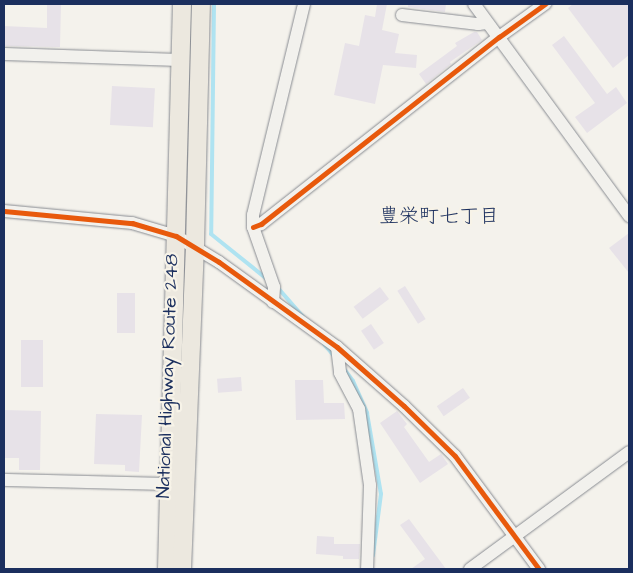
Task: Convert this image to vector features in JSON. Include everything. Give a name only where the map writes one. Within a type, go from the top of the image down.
[{"type":"highway","name":"National Highway Route 248","points":[[167,569],[182,4]]},
{"type":"highway","name":"National Highway Route 248","points":[[182,569],[195,246],[201,4]]},
{"type":"street","points":[[273,302],[274,287],[253,227],[253,215],[304,4]]},
{"type":"street","points":[[474,4],[629,216]]},
{"type":"street","points":[[253,227],[260,224],[545,4]]},
{"type":"street","points":[[402,15],[478,24],[487,23]]},
{"type":"street","points":[[4,54],[180,60]]},
{"type":"street","points":[[4,211],[132,223],[176,236],[195,246],[337,347],[404,406],[455,456],[538,569]]},
{"type":"street","points":[[337,347],[340,373],[359,409],[370,485],[368,569]]},
{"type":"street","points":[[470,569],[629,452]]},
{"type":"street","points":[[4,480],[170,484]]},
{"type":"building","points":[[47,4],[61,4],[60,47],[4,46],[4,26],[47,28]]},
{"type":"building","points":[[377,4],[387,4],[382,30],[399,34],[395,53],[417,55],[416,68],[383,65],[375,104],[334,95],[345,43],[359,46],[365,15],[375,17]]},
{"type":"building","points":[[408,4],[446,4],[445,12],[408,7]]},
{"type":"building","points":[[573,4],[629,4],[629,55],[613,68],[568,8]]},
{"type":"building","points":[[477,32],[482,40],[450,62],[451,64],[426,84],[419,74],[457,46],[455,43]]},
{"type":"building","points":[[564,36],[607,94],[616,87],[627,103],[587,133],[575,117],[595,103],[552,45]]},
{"type":"building","points":[[112,86],[155,88],[153,127],[110,125]]},
{"type":"building","points":[[629,233],[629,273],[609,248]]},
{"type":"building","points":[[405,286],[426,319],[418,324],[397,291]]},
{"type":"building","points":[[380,287],[389,299],[363,319],[354,307]]},
{"type":"building","points":[[117,293],[135,293],[135,333],[117,333]]},
{"type":"building","points":[[371,324],[384,343],[374,350],[361,331]]},
{"type":"building","points":[[21,340],[43,340],[43,387],[21,387]]},
{"type":"building","points":[[241,377],[242,391],[218,393],[217,379]]},
{"type":"building","points":[[295,380],[323,380],[324,403],[344,403],[345,419],[296,420]]},
{"type":"building","points":[[463,388],[470,398],[444,416],[437,406]]},
{"type":"building","points":[[4,410],[41,411],[40,470],[19,470],[19,458],[4,458]]},
{"type":"building","points":[[397,411],[407,424],[404,427],[429,462],[441,454],[448,464],[420,483],[380,423]]},
{"type":"building","points":[[96,414],[142,415],[139,472],[125,471],[125,465],[94,464]]},
{"type":"building","points":[[409,519],[446,569],[411,569],[425,559],[400,525]]},
{"type":"building","points":[[317,536],[334,537],[334,544],[360,544],[359,559],[343,559],[343,556],[316,554]]},
{"type":"waterway","points":[[214,4],[211,234],[267,279]]},
{"type":"waterway","points":[[278,288],[303,317]]},
{"type":"waterway","points":[[324,344],[334,356]]},
{"type":"waterway","points":[[344,369],[353,381],[367,413],[381,494],[373,555]]},
{"type":"cycle path","points":[[253,227],[261,224],[499,37],[545,4]]},
{"type":"cycle path","points":[[4,211],[132,223],[176,236],[219,262],[337,347],[404,406],[455,456],[539,569]]},
{"type":"district","name":"豊栄町七丁目","points":[[439,216]]}]
